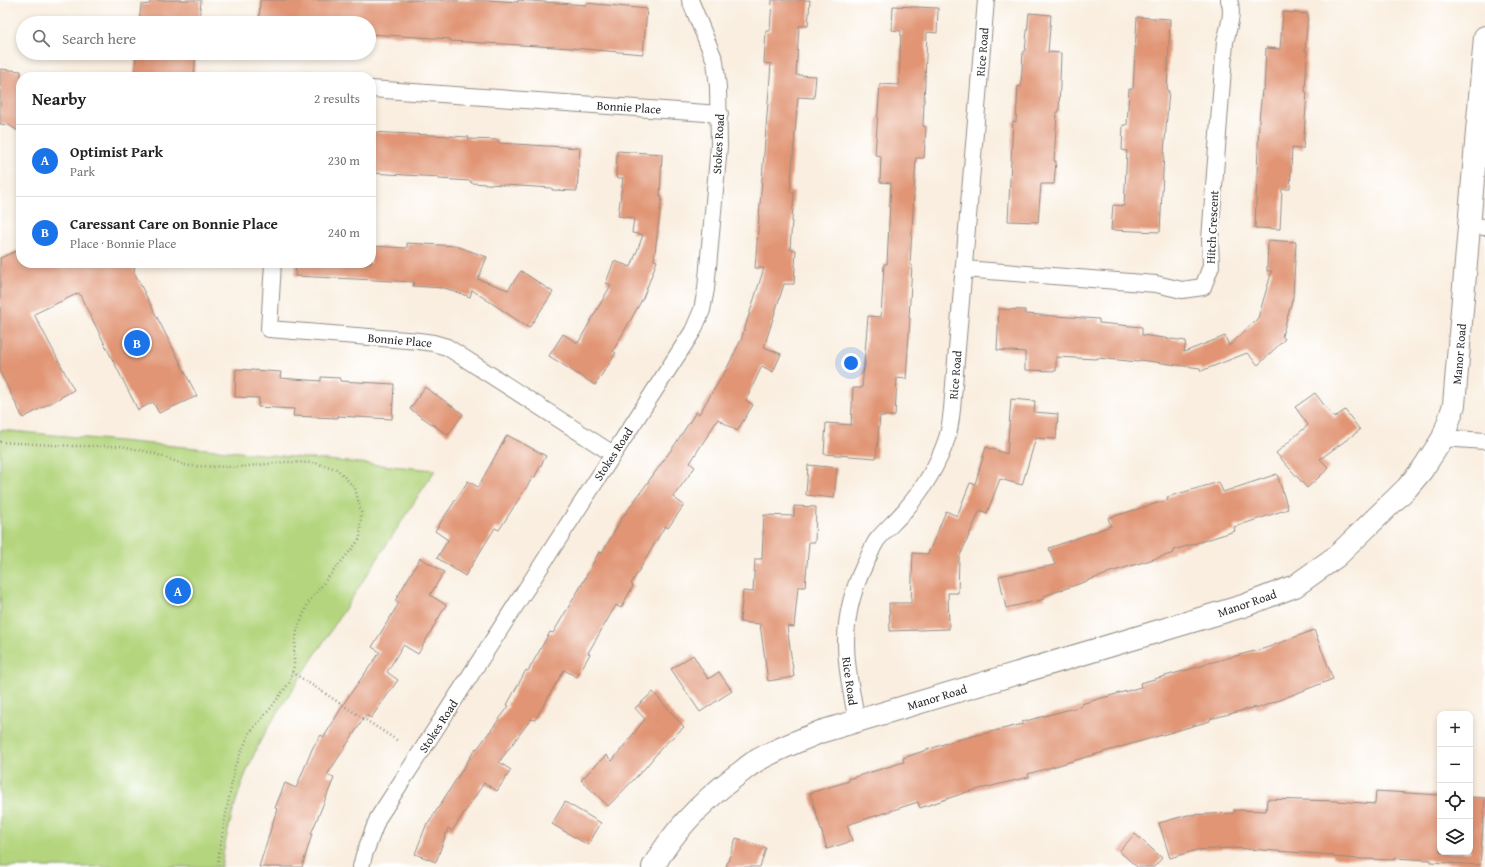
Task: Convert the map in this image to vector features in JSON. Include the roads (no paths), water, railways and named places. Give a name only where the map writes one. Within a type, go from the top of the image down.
[{"type":"street","name":"Stokes Road","points":[[361,867],[378,818],[693,331],[702,310],[706,289],[719,146],[720,114],[715,61],[690,0]]},
{"type":"street","name":"Rice Road","points":[[857,721],[848,677],[846,654],[846,627],[850,602],[858,579],[876,541],[906,510],[922,489],[935,467],[947,438],[952,409],[986,0]]},
{"type":"street","name":"Hitch Crescent","points":[[964,269],[1156,284],[1182,290],[1203,287],[1211,266],[1210,239],[1225,42],[1230,18],[1231,5],[1229,0]]},
{"type":"street","name":"Manor Road","points":[[653,867],[676,832],[701,805],[756,761],[786,746],[820,732],[1243,606],[1295,586],[1337,556],[1407,488],[1422,470],[1443,438],[1454,405],[1477,226],[1485,37]]},
{"type":"street","name":"Bonnie Place","points":[[376,89],[720,114]]},
{"type":"street","name":"Bonnie Place","points":[[273,268],[269,329],[419,341],[447,347],[613,454]]},
{"type":"street","points":[[1443,438],[1485,441]]},
{"type":"place","name":"Caressant Care on Bonnie Place","points":[[137,343]]},
{"type":"place","name":"Optimist Park","points":[[178,591]]}]
